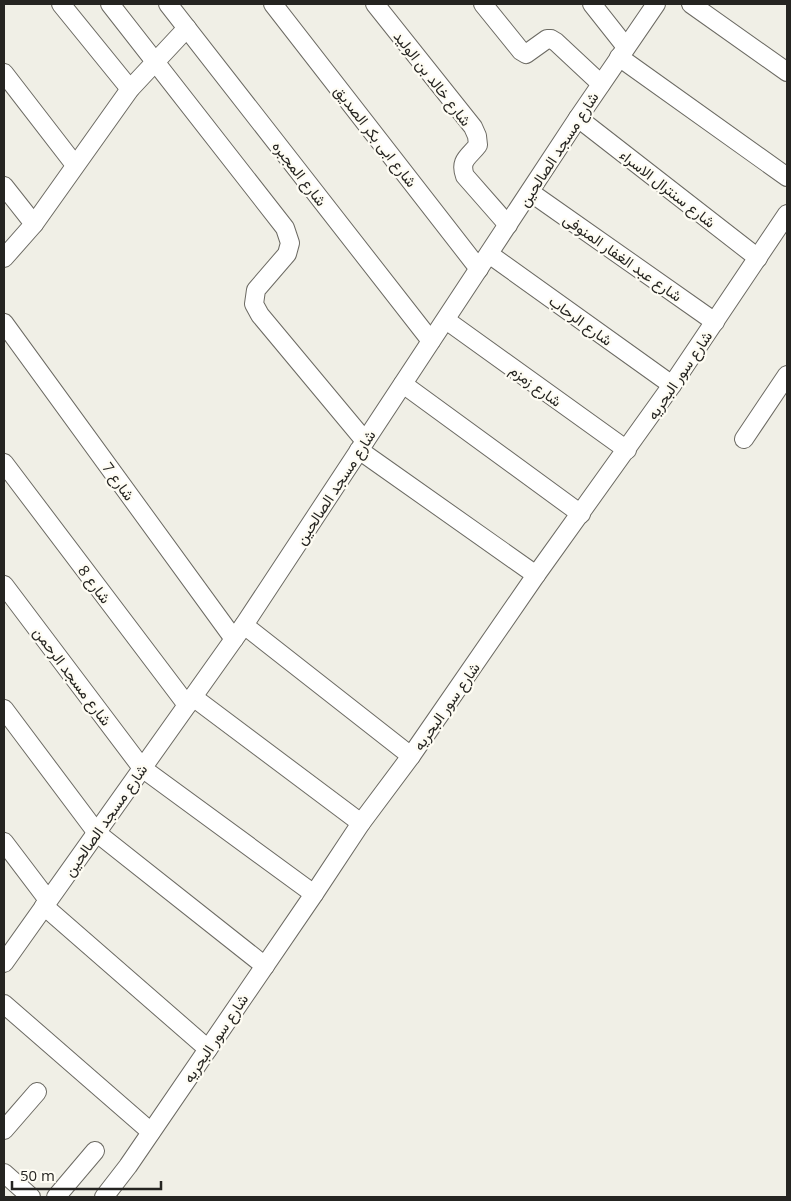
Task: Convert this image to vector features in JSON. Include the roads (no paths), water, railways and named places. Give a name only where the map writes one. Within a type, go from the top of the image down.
[{"type":"street","points":[[61,4],[130,89]]},
{"type":"street","points":[[110,4],[285,228],[290,243],[287,254],[256,290],[254,304],[260,315],[362,445],[536,575]]},
{"type":"street","name":"شارع المجبره","points":[[168,4],[431,341]]},
{"type":"street","name":"شارع ابى بكر الصديق","points":[[273,4],[484,262]]},
{"type":"street","name":"شارع خالد بن الوليد","points":[[375,4],[473,127],[478,145],[464,160],[462,168],[465,176],[508,225]]},
{"type":"street","points":[[483,4],[521,51],[526,54],[547,39],[551,39],[601,84]]},
{"type":"street","points":[[592,4],[623,52],[787,177]]},
{"type":"street","name":"شارع مسجد الصالحين","points":[[4,963],[239,632],[578,118],[656,4]]},
{"type":"street","points":[[691,4],[787,72]]},
{"type":"street","points":[[4,258],[34,224],[130,89],[187,28]]},
{"type":"street","points":[[4,73],[75,165]]},
{"type":"street","name":"شارع سنترال الاسراء","points":[[578,118],[758,258]]},
{"type":"street","points":[[4,186],[34,224]]},
{"type":"street","name":"شارع عبد الغفار المنوفى","points":[[530,192],[715,322]]},
{"type":"street","name":"شارع سور البحريه","points":[[104,1197],[151,1132],[361,823],[411,756],[536,575],[627,450],[787,215]]},
{"type":"street","name":"شارع الرحاب","points":[[484,262],[672,385]]},
{"type":"street","name":"شارع زمزم","points":[[446,320],[627,450]]},
{"type":"street","name":"شارع 7","points":[[4,323],[239,632],[411,756]]},
{"type":"street","points":[[744,439],[787,375]]},
{"type":"street","points":[[403,384],[581,514]]},
{"type":"street","name":"شارع 8","points":[[4,463],[190,701],[361,823]]},
{"type":"street","name":"شارع مسجد الرحمن","points":[[4,584],[142,768],[314,894]]},
{"type":"street","points":[[4,709],[97,834],[265,966]]},
{"type":"street","points":[[4,842],[46,903],[208,1049]]},
{"type":"street","points":[[4,1004],[151,1132]]},
{"type":"street","points":[[4,1130],[37,1092]]},
{"type":"street","points":[[56,1197],[95,1151]]},
{"type":"street","points":[[4,1174],[31,1197]]}]
